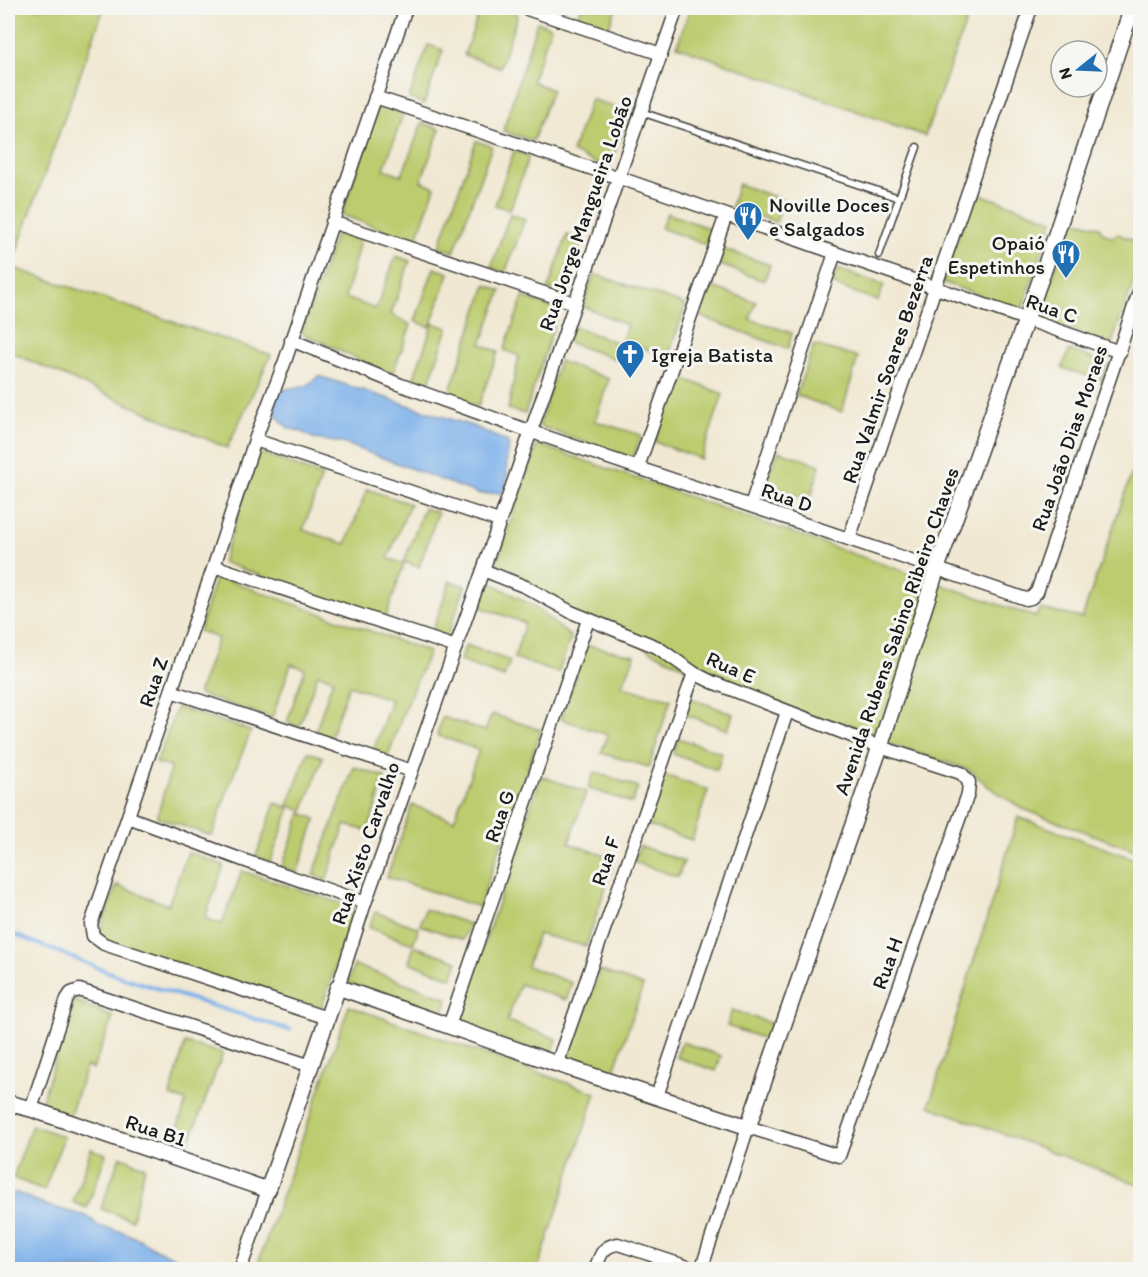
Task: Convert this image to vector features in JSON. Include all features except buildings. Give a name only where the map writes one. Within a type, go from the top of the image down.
[{"type":"street","name":"Rua Z","points":[[327,1018],[104,944],[93,936],[91,924],[257,434],[285,361],[406,8]]},
{"type":"street","points":[[524,8],[661,54]]},
{"type":"street","name":"Rua Jorge Mangueira Lobão","points":[[529,431],[677,8]]},
{"type":"street","name":"Rua Valmir Soares Bezerra","points":[[849,539],[1031,8]]},
{"type":"street","name":"Avenida Rubens Sabino Ribeiro Chaves","points":[[699,1269],[1132,8]]},
{"type":"street","name":"Rua C","points":[[375,97],[726,214],[1120,352]]},
{"type":"street","points":[[638,467],[726,214]]},
{"type":"street","points":[[332,222],[574,303]]},
{"type":"street","points":[[751,505],[835,253]]},
{"type":"street","name":"Rua João Dias Moraes","points":[[1031,598],[1038,592],[1140,289]]},
{"type":"street","name":"Rua D","points":[[291,340],[401,384],[529,431],[938,568],[1023,599],[1031,598]]},
{"type":"street","name":"Rua Xisto Carvalho","points":[[240,1269],[365,903],[483,570],[529,431]]},
{"type":"street","points":[[257,434],[499,521]]},
{"type":"street","points":[[214,566],[456,647]]},
{"type":"street","name":"Rua E","points":[[483,570],[526,587],[588,620],[657,647],[694,673],[712,682],[880,747],[961,773],[969,783]]},
{"type":"street","name":"Rua G","points":[[449,1026],[588,620]]},
{"type":"street","name":"Rua F","points":[[557,1064],[694,673]]},
{"type":"street","points":[[171,691],[412,771]]},
{"type":"street","points":[[657,1096],[788,712]]},
{"type":"street","name":"Rua H","points":[[748,1127],[839,1156],[969,791],[969,783]]},
{"type":"street","points":[[128,817],[240,860],[365,903]]},
{"type":"street","points":[[338,987],[557,1064],[748,1127]]},
{"type":"street","points":[[32,1109],[67,999],[75,991],[87,991],[311,1066]]},
{"type":"street","name":"Rua B1","points":[[8,1103],[32,1109],[268,1190]]},
{"type":"street","points":[[595,1269],[606,1247],[618,1244],[699,1269]]},
{"type":"lane","points":[[641,112],[899,198]]},
{"type":"lane","points":[[879,255],[917,147]]},
{"type":"green space","points":[[8,8],[104,8],[11,267],[271,355],[227,448],[8,351]]},
{"type":"green space","points":[[481,8],[500,8],[518,14],[500,67],[464,55]]},
{"type":"green space","points":[[581,8],[616,8],[609,27],[578,16]]},
{"type":"green space","points":[[690,8],[971,8],[925,136],[677,46]]},
{"type":"green space","points":[[537,22],[551,27],[532,81],[552,90],[533,141],[503,131]]},
{"type":"green space","points":[[428,45],[443,50],[424,104],[409,98]]},
{"type":"green space","points":[[591,99],[630,113],[608,169],[572,152]]},
{"type":"green space","points":[[378,105],[403,114],[384,169],[402,175],[422,123],[440,129],[421,181],[435,187],[416,241],[342,215]]},
{"type":"green space","points":[[476,141],[492,146],[454,252],[439,247]]},
{"type":"green space","points":[[514,151],[529,156],[510,210],[495,205]]},
{"type":"green space","points":[[738,184],[784,200],[776,222],[731,207]]},
{"type":"green space","points":[[974,192],[1053,220],[1022,310],[942,282]]},
{"type":"green space","points":[[667,213],[713,230],[707,245],[661,228]]},
{"type":"green space","points":[[510,214],[525,219],[505,273],[491,267]]},
{"type":"green space","points":[[1074,220],[1099,227],[1103,233],[1112,237],[1118,234],[1140,243],[1140,265],[1111,345],[1036,317]]},
{"type":"green space","points":[[336,233],[360,241],[345,298],[376,309],[396,256],[410,261],[391,314],[411,325],[392,375],[302,333]]},
{"type":"green space","points":[[567,235],[582,241],[563,294],[548,289]]},
{"type":"green space","points":[[723,249],[770,265],[764,281],[718,264]]},
{"type":"green space","points":[[434,268],[449,273],[430,327],[415,321]]},
{"type":"green space","points":[[837,269],[884,285],[878,301],[832,284]]},
{"type":"green space","points":[[594,274],[686,305],[668,357],[622,340],[627,325],[583,306]]},
{"type":"green space","points":[[486,285],[501,291],[481,344],[498,352],[478,407],[449,394]]},
{"type":"green space","points":[[709,286],[756,302],[750,319],[792,333],[788,349],[700,316]]},
{"type":"green space","points":[[523,297],[559,310],[525,414],[508,409],[519,356],[504,350]]},
{"type":"green space","points":[[433,323],[448,328],[429,382],[414,377]]},
{"type":"green space","points":[[572,326],[621,344],[616,359],[567,342]]},
{"type":"green space","points":[[814,345],[858,357],[842,412],[796,395]]},
{"type":"green space","points":[[1069,350],[1107,364],[1101,380],[1062,368]]},
{"type":"green space","points":[[559,361],[609,379],[595,421],[641,435],[633,459],[539,426]]},
{"type":"green space","points":[[677,376],[723,394],[701,459],[655,442]]},
{"type":"green space","points":[[537,444],[1035,617],[1041,609],[1082,618],[1140,449],[1140,852],[1023,809],[989,787],[970,770],[893,745],[705,677],[493,574]]},
{"type":"green space","points":[[779,451],[820,465],[810,500],[764,483]]},
{"type":"green space","points":[[259,452],[322,476],[303,530],[346,544],[367,489],[410,504],[388,558],[404,564],[385,620],[222,562]]},
{"type":"green space","points":[[424,508],[438,513],[419,567],[404,562]]},
{"type":"green space","points":[[216,576],[429,652],[406,705],[387,759],[372,754],[391,700],[349,685],[330,739],[315,733],[333,679],[318,674],[299,727],[287,722],[305,669],[291,664],[272,718],[198,694],[218,638],[199,631]]},
{"type":"green space","points":[[486,580],[532,605],[571,637],[558,673],[514,658],[525,623],[480,607]]},
{"type":"green space","points":[[450,581],[465,586],[446,640],[431,635]]},
{"type":"green space","points":[[466,645],[510,661],[504,677],[460,661]]},
{"type":"green space","points":[[586,645],[635,655],[622,687],[671,699],[649,767],[601,753],[608,735],[561,719]]},
{"type":"green space","points":[[690,698],[733,714],[728,730],[684,714]]},
{"type":"green space","points":[[177,707],[251,731],[212,836],[157,817],[171,767],[156,763]]},
{"type":"green space","points":[[492,714],[541,730],[479,907],[387,877],[412,805],[454,820],[479,750],[437,735],[442,717],[485,731]]},
{"type":"green space","points":[[678,738],[722,753],[717,770],[673,754]]},
{"type":"green space","points":[[308,752],[323,757],[303,811],[288,805]]},
{"type":"green space","points":[[354,767],[385,777],[368,831],[345,825],[326,881],[313,875]]},
{"type":"green space","points":[[594,772],[638,787],[632,803],[588,788]]},
{"type":"green space","points":[[664,775],[708,790],[692,840],[647,825]]},
{"type":"green space","points":[[541,776],[586,792],[569,843],[615,859],[586,946],[538,934],[527,966],[572,983],[566,1000],[520,984],[507,1021],[557,1039],[551,1057],[457,1024]]},
{"type":"green space","points":[[275,803],[290,808],[270,862],[256,856]]},
{"type":"green space","points":[[301,813],[316,819],[297,873],[282,867]]},
{"type":"green space","points":[[1018,817],[1140,861],[1140,1185],[929,1106]]},
{"type":"green space","points":[[640,846],[684,861],[678,877],[634,862]]},
{"type":"green space","points":[[188,852],[224,865],[205,918],[222,924],[242,871],[355,908],[320,1012],[97,938],[117,885],[168,905]]},
{"type":"green space","points":[[425,909],[469,924],[463,940],[420,925]]},
{"type":"green space","points":[[375,912],[419,928],[413,944],[369,928]]},
{"type":"green space","points":[[414,946],[458,961],[452,978],[409,962]]},
{"type":"green space","points":[[354,965],[448,998],[442,1016],[348,983]]},
{"type":"green space","points":[[599,970],[643,986],[612,1076],[568,1059]]},
{"type":"green space","points":[[74,1000],[113,1017],[93,1069],[86,1066],[69,1118],[40,1106]]},
{"type":"green space","points":[[349,1006],[596,1093],[538,1269],[256,1269]]},
{"type":"green space","points":[[732,1010],[776,1025],[771,1041],[727,1026]]},
{"type":"green space","points":[[682,1042],[721,1056],[716,1071],[676,1057]]},
{"type":"green space","points":[[185,1043],[223,1053],[183,1159],[170,1153],[186,1101],[170,1096]]},
{"type":"green space","points":[[32,1125],[64,1137],[44,1190],[13,1178]]},
{"type":"green space","points":[[91,1149],[106,1154],[87,1208],[73,1202]]},
{"type":"green space","points":[[120,1156],[145,1167],[132,1220],[101,1209]]},
{"type":"water","points":[[319,376],[475,427],[508,442],[507,479],[502,493],[479,494],[343,443],[315,439],[288,428],[275,414],[275,399],[279,390],[306,386]]},
{"type":"water","points":[[17,1193],[49,1206],[89,1217],[98,1226],[123,1232],[179,1259],[195,1262],[198,1269],[8,1269],[8,1194]]},
{"type":"waterway","points":[[8,932],[121,977],[290,1030]]},
{"type":"place","name":"Noville Doces e Salgados","points":[[748,242]]},
{"type":"place","name":"Opaió Espetinhos","points":[[1066,280]]},
{"type":"place","name":"Igreja Batista","points":[[630,380]]}]
